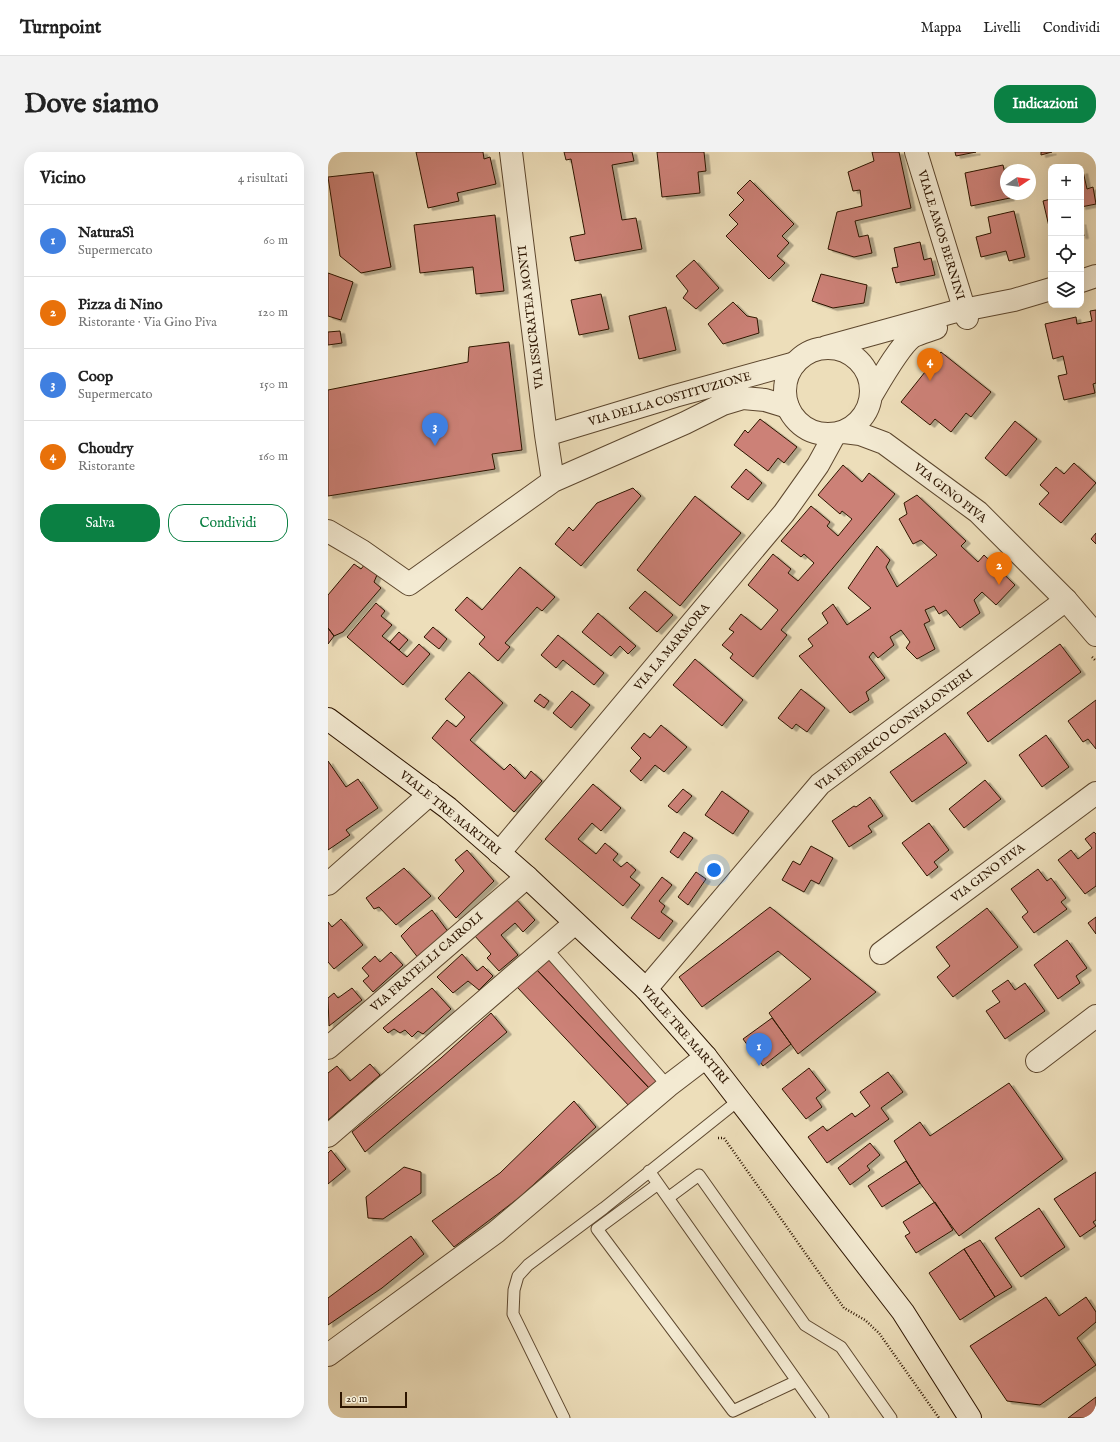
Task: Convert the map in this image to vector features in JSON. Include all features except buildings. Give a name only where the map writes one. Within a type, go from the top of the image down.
[{"type":"street","name":"VIA ISSICRATEA MONTI","points":[[511,152],[552,481]]},
{"type":"street","name":"VIALE AMOS BERNINI","points":[[916,152],[965,314]]},
{"type":"street","points":[[1084,280],[1096,276]]},
{"type":"street","points":[[884,443],[860,434],[820,434],[807,429],[795,420],[784,396],[785,384],[795,363],[805,355],[816,350],[965,314],[1048,290]]},
{"type":"street","points":[[839,433],[854,426],[862,418],[886,371],[908,341],[922,332],[965,314]]},
{"type":"street","points":[[816,350],[830,348],[843,351],[856,358],[864,369],[870,382],[869,402],[872,425],[884,443]]},
{"type":"street","name":"VIA DELLA COSTITUZIONE","points":[[546,435],[675,396],[795,363]]},
{"type":"street","points":[[328,531],[362,551],[409,584],[552,481],[685,423],[723,404],[742,398],[764,400],[788,407]]},
{"type":"street","name":"VIA LA MARMORA","points":[[499,853],[784,513],[839,433]]},
{"type":"street","name":"VIA GINO PIVA","points":[[884,443],[978,512],[1066,600],[1096,635]]},
{"type":"street","name":"VIA FEDERICO CONFALONIERI","points":[[646,989],[820,784],[1066,600]]},
{"type":"street","name":"VIALE TRE MARTIRI","points":[[328,719],[430,794],[527,877],[646,989],[706,1057],[903,1312],[970,1418]]},
{"type":"street","name":"VIA GINO PIVA","points":[[881,953],[1096,793]]},
{"type":"street","points":[[328,884],[430,794]]},
{"type":"street","name":"VIA FRATELLI CAIROLI","points":[[328,1048],[527,877]]},
{"type":"street","points":[[328,1136],[575,923]]},
{"type":"street","points":[[1037,1061],[1096,1016]]},
{"type":"street","points":[[328,1355],[496,1232],[668,1086],[706,1057]]},
{"type":"lane","points":[[546,948],[668,1086]]},
{"type":"lane","points":[[564,1418],[513,1314],[514,1290],[518,1276],[528,1264],[739,1100]]},
{"type":"lane","points":[[649,1171],[823,1418]]},
{"type":"lane","points":[[668,1198],[699,1175],[805,1325],[842,1347],[891,1418]]},
{"type":"lane","points":[[658,1184],[597,1229],[733,1411],[797,1381]]},
{"type":"path","points":[[697,1134],[704,1140],[724,1138],[844,1308],[865,1320],[879,1333],[939,1418]]},
{"type":"place","name":"Choudry","points":[[930,381]]},
{"type":"place","name":"Coop","points":[[435,446]]},
{"type":"place","name":"Pizza di Nino","points":[[999,585]]},
{"type":"place","name":"NaturaSì","points":[[759,1066]]}]
